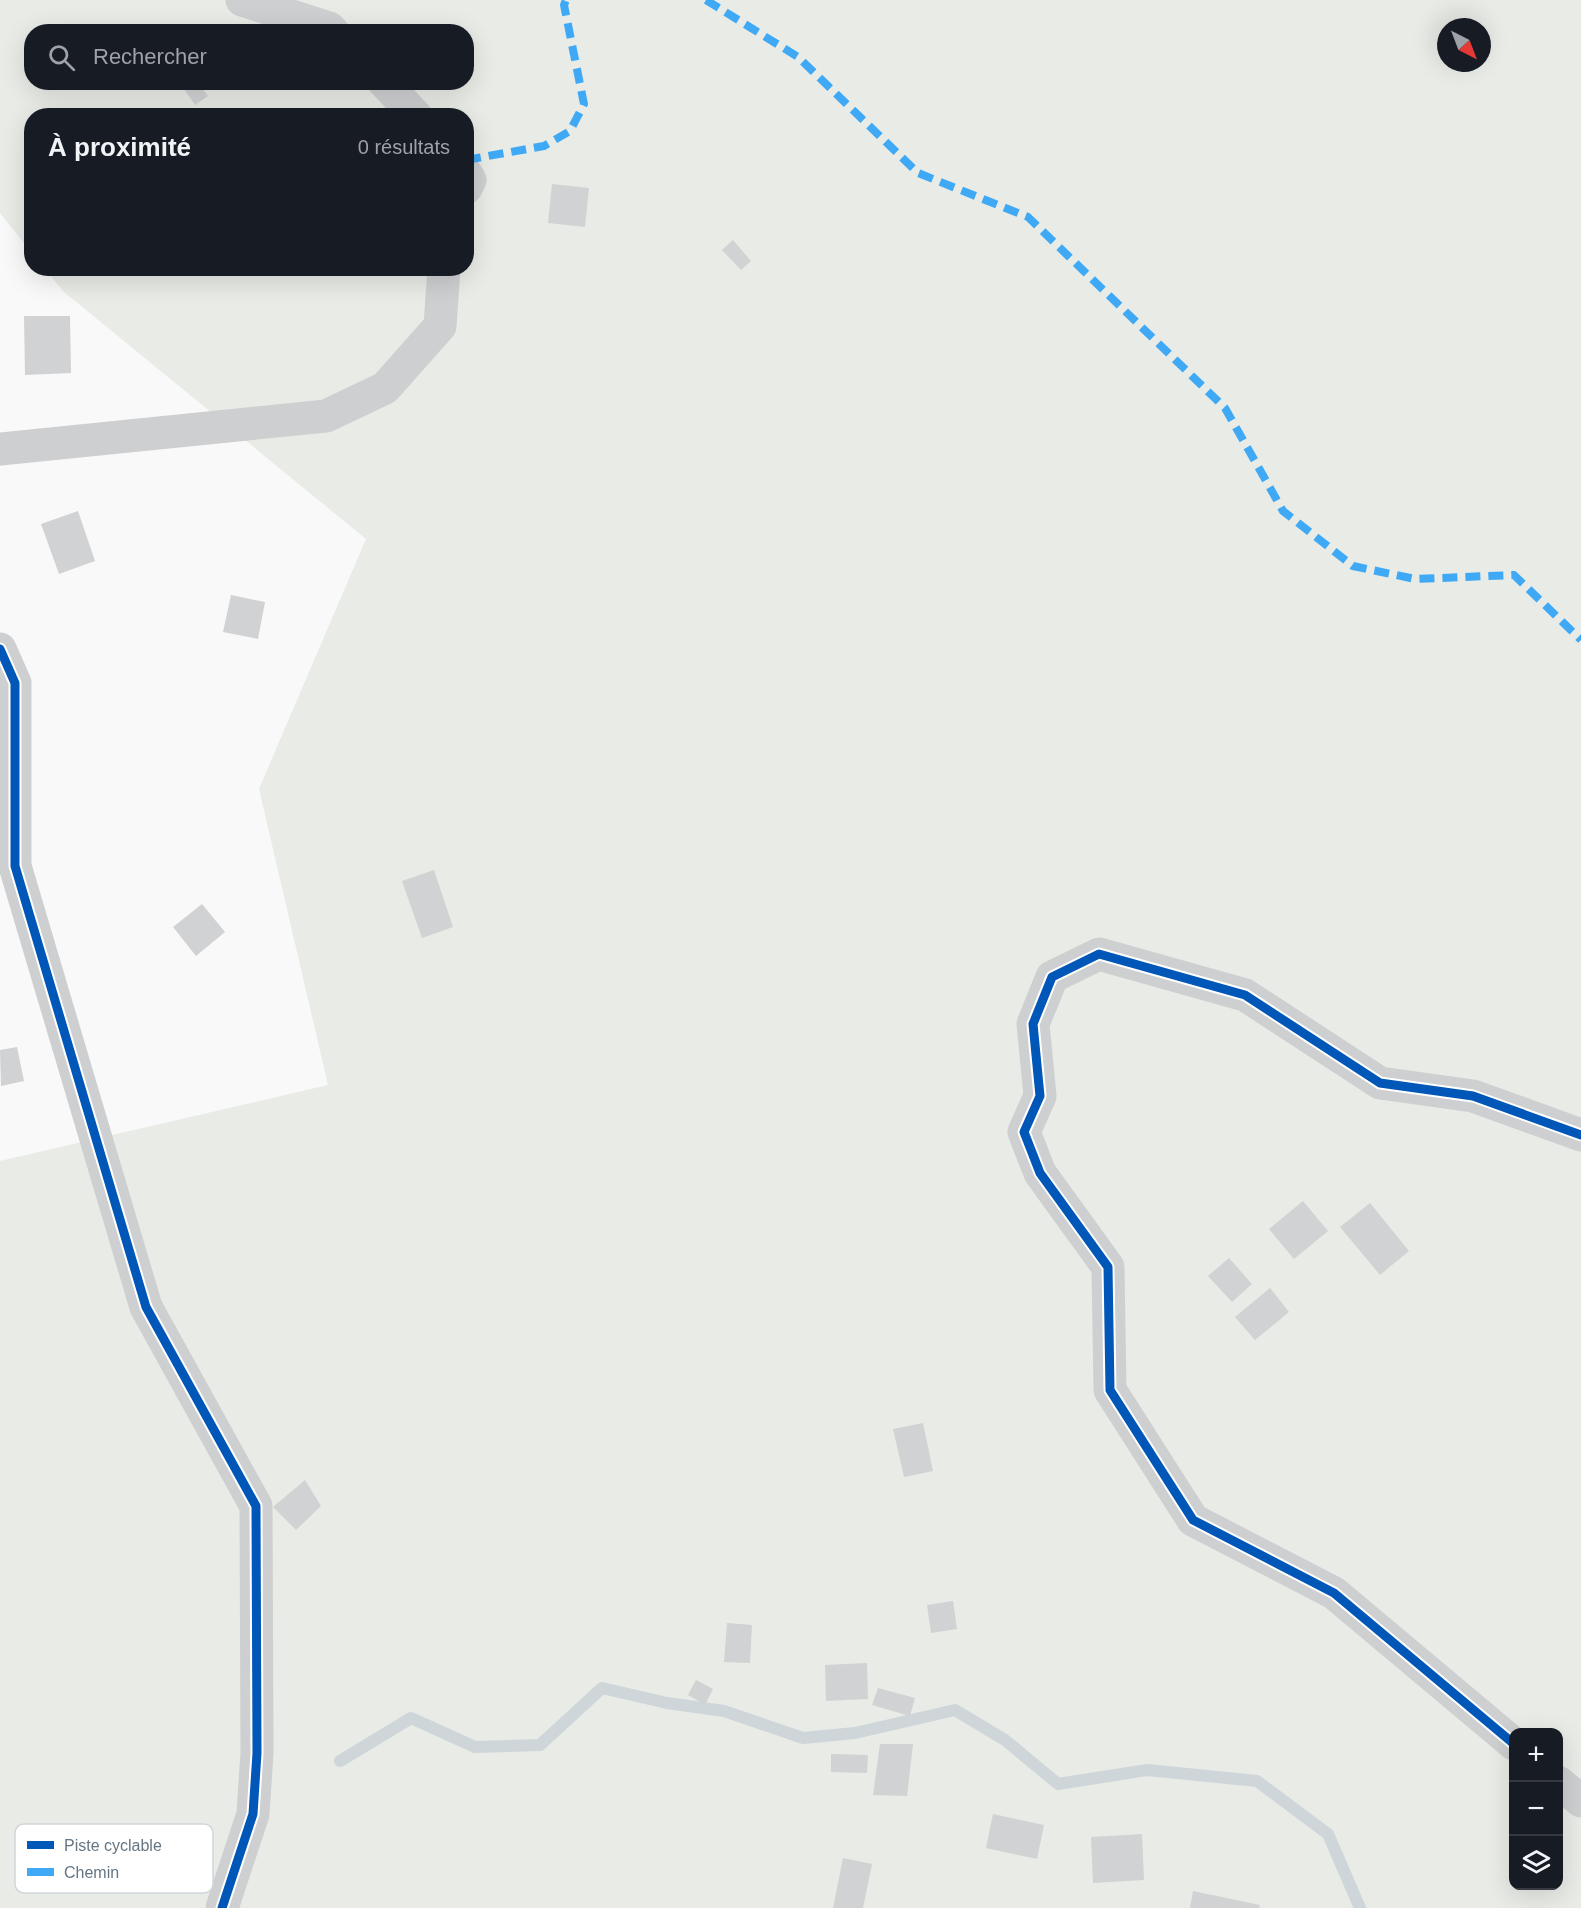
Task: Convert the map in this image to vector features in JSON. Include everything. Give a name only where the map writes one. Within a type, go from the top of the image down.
[{"type":"street","points":[[242,0],[317,24]]},
{"type":"street","points":[[392,90],[408,108]]},
{"type":"street","points":[[0,449],[326,416],[386,388],[440,326],[443,276]]},
{"type":"street","points":[[0,649],[15,683],[15,866],[139,1284],[146,1307],[255,1506],[257,1753],[253,1814],[222,1908]]},
{"type":"street","points":[[1509,1740],[1334,1593],[1192,1520],[1110,1390],[1108,1267],[1040,1173],[1024,1132],[1040,1096],[1033,1024],[1053,977],[1099,954],[1245,995],[1380,1083],[1473,1095],[1581,1135]]},
{"type":"street","points":[[1563,1786],[1581,1801]]},
{"type":"shaded area","points":[[0,0],[1581,0],[1581,1908],[0,1908],[0,1161],[328,1085],[259,789],[366,539],[64,292],[51,276],[474,276],[474,108],[24,108],[24,243],[0,213]]},
{"type":"building","points":[[185,90],[204,90],[208,96],[195,105]]},
{"type":"building","points":[[552,184],[589,188],[585,227],[548,223]]},
{"type":"building","points":[[733,240],[751,261],[741,270],[722,250]]},
{"type":"building","points":[[24,316],[70,316],[71,373],[25,375]]},
{"type":"building","points":[[78,511],[95,561],[59,574],[41,524]]},
{"type":"building","points":[[231,595],[265,602],[258,639],[223,632]]},
{"type":"building","points":[[434,870],[453,927],[422,938],[402,881]]},
{"type":"building","points":[[202,904],[225,932],[196,956],[173,927]]},
{"type":"building","points":[[17,1047],[24,1081],[1,1086],[0,1050]]},
{"type":"building","points":[[1303,1201],[1328,1231],[1294,1259],[1269,1229]]},
{"type":"building","points":[[1370,1203],[1409,1251],[1380,1275],[1340,1227]]},
{"type":"building","points":[[1229,1258],[1252,1284],[1232,1302],[1208,1276]]},
{"type":"building","points":[[1270,1288],[1289,1312],[1255,1340],[1235,1317]]},
{"type":"building","points":[[923,1423],[933,1471],[904,1477],[893,1429]]},
{"type":"building","points":[[305,1480],[321,1506],[296,1530],[273,1507]]},
{"type":"building","points":[[953,1601],[957,1629],[931,1633],[927,1605]]},
{"type":"building","points":[[727,1623],[752,1625],[750,1663],[724,1662]]},
{"type":"building","points":[[867,1663],[868,1699],[826,1701],[825,1665]]},
{"type":"building","points":[[696,1680],[713,1689],[705,1705],[688,1695]]},
{"type":"building","points":[[878,1688],[915,1698],[910,1716],[872,1705]]},
{"type":"building","points":[[880,1744],[913,1744],[907,1796],[873,1795]]},
{"type":"building","points":[[831,1754],[868,1755],[867,1773],[831,1772]]},
{"type":"building","points":[[993,1814],[1044,1825],[1037,1859],[986,1848]]},
{"type":"building","points":[[1142,1834],[1144,1880],[1093,1883],[1091,1837]]},
{"type":"building","points":[[843,1858],[872,1864],[863,1908],[833,1908]]},
{"type":"building","points":[[1193,1891],[1260,1905],[1259,1908],[1190,1908]]},
{"type":"waterway","points":[[340,1761],[411,1718],[475,1747],[540,1745],[602,1688],[667,1703],[724,1711],[803,1738],[855,1733],[955,1710],[1005,1740],[1058,1784],[1147,1770],[1257,1781],[1328,1834],[1360,1908]]},
{"type":"marked path","points":[[474,159],[544,146],[570,131],[584,104],[564,5],[566,0]]},
{"type":"marked path","points":[[706,0],[798,57],[918,173],[1028,217],[1225,408],[1283,511],[1353,566],[1415,579],[1514,575],[1581,640]]},
{"type":"cycle path","points":[[0,649],[15,683],[15,866],[146,1307],[256,1506],[257,1753],[253,1814],[222,1908]]},
{"type":"cycle path","points":[[1509,1740],[1334,1593],[1193,1520],[1110,1390],[1108,1267],[1040,1173],[1024,1132],[1040,1096],[1033,1024],[1052,977],[1099,954],[1245,995],[1380,1083],[1473,1096],[1581,1135]]}]
